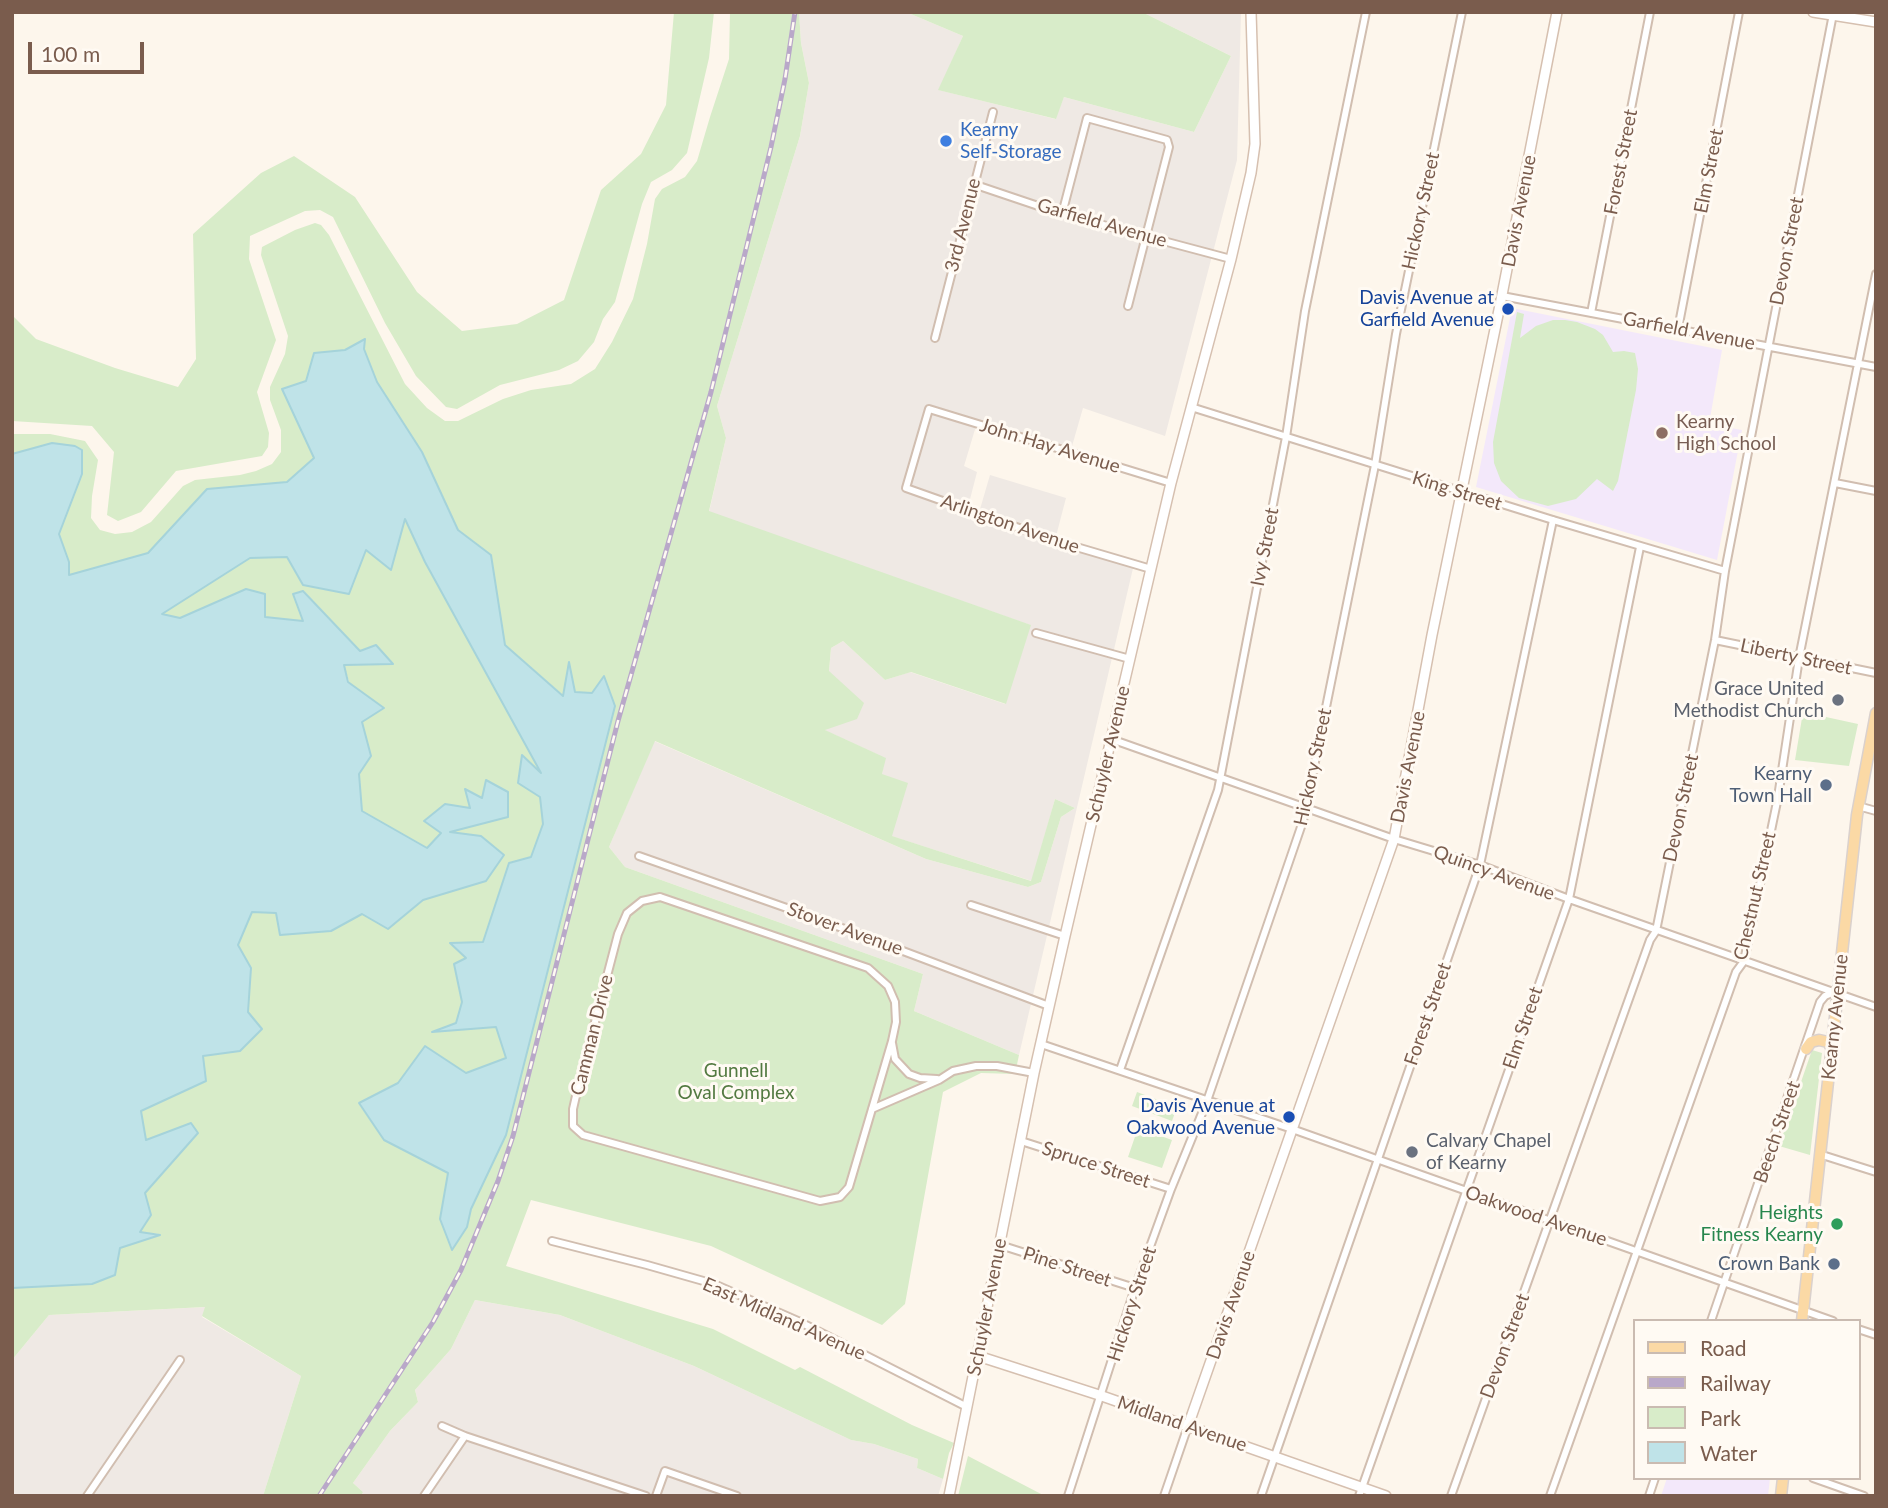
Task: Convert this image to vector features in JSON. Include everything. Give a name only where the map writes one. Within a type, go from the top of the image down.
[{"type":"main road","name":"Kearny Avenue","points":[[1802,1316],[1858,806],[1876,713]]},
{"type":"main road","points":[[1805,1049],[1811,1042],[1819,1040],[1828,1042],[1832,1050]]},
{"type":"street","name":"Schuyler Avenue","points":[[948,1496],[1034,1073],[1065,936],[1171,483],[1231,259],[1254,159],[1251,12]]},
{"type":"street","name":"Ivy Street","points":[[1120,1070],[1218,790],[1286,437],[1305,311],[1366,12]]},
{"type":"street","name":"Hickory Street","points":[[1068,1496],[1135,1288],[1207,1101],[1306,807],[1375,466],[1396,334],[1462,12]]},
{"type":"street","name":"Davis Avenue","points":[[1164,1496],[1394,839],[1557,12]]},
{"type":"street","name":"Forest Street","points":[[1591,313],[1650,12]]},
{"type":"street","name":"Elm Street","points":[[1678,329],[1739,12]]},
{"type":"street","points":[[1813,12],[1876,22]]},
{"type":"street","name":"Devon Street","points":[[1451,1496],[1650,940],[1656,931],[1715,640],[1725,571],[1833,14]]},
{"type":"street","name":"3rd Avenue","points":[[935,338],[993,112]]},
{"type":"street","points":[[1062,214],[1087,118],[1167,140],[1169,147],[1128,306]]},
{"type":"street","name":"Garfield Avenue","points":[[973,184],[1062,214],[1231,259]]},
{"type":"street","name":"Chestnut Street","points":[[1550,1496],[1736,972],[1744,961],[1778,797],[1799,658],[1876,274]]},
{"type":"street","name":"Garfield Avenue","points":[[1502,296],[1876,367]]},
{"type":"street","name":"King Street","points":[[1191,407],[1375,466],[1725,571]]},
{"type":"street","name":"John Hay Avenue","points":[[929,409],[1171,483]]},
{"type":"street","name":"Arlington Avenue","points":[[929,409],[906,488],[1056,541],[1151,569]]},
{"type":"street","points":[[1835,483],[1876,491]]},
{"type":"street","name":"Forest Street","points":[[1261,1496],[1480,865],[1553,520]]},
{"type":"street","name":"Elm Street","points":[[1360,1492],[1569,899],[1640,547]]},
{"type":"street","points":[[1036,633],[1130,659]]},
{"type":"street","name":"Liberty Street","points":[[1715,640],[1876,673]]},
{"type":"street","name":"Quincy Avenue","points":[[1111,739],[1394,839],[1480,865],[1656,931],[1876,1007]]},
{"type":"street","points":[[1858,806],[1876,811]]},
{"type":"street","name":"Stover Avenue","points":[[639,856],[818,919],[1049,1006]]},
{"type":"street","name":"Camman Drive","points":[[660,897],[674,900],[868,968],[888,986],[895,1002],[896,1023],[892,1041],[849,1186],[840,1197],[820,1201],[583,1135],[573,1126],[573,1109],[578,1087],[618,934],[627,913],[642,901],[660,897]]},
{"type":"street","points":[[971,905],[1065,936]]},
{"type":"street","name":"Beech Street","points":[[1712,1319],[1820,1002],[1830,993],[1837,995]]},
{"type":"street","points":[[892,1041],[895,1059],[909,1074],[939,1080]]},
{"type":"street","name":"Oakwood Avenue","points":[[1041,1044],[1637,1251],[1724,1283],[1802,1316],[1821,1319]]},
{"type":"street","points":[[872,1109],[939,1080],[953,1071],[976,1066],[998,1066],[1034,1073]]},
{"type":"street","name":"Spruce Street","points":[[1021,1141],[1171,1189]]},
{"type":"street","points":[[1819,1154],[1876,1172]]},
{"type":"street","name":"East Midland Avenue","points":[[552,1241],[714,1284],[798,1321],[967,1407]]},
{"type":"street","name":"Pine Street","points":[[1000,1245],[1135,1288]]},
{"type":"street","name":"Midland Avenue","points":[[978,1356],[1188,1426],[1275,1457],[1360,1492],[1386,1496]]},
{"type":"street","points":[[87,1496],[180,1360]]},
{"type":"street","points":[[442,1426],[464,1436],[646,1496]]},
{"type":"street","points":[[424,1496],[464,1436]]},
{"type":"street","points":[[656,1496],[665,1471],[737,1496]]},
{"type":"street","points":[[1819,1480],[1864,1496]]},
{"type":"shaded area","points":[[799,12],[906,12],[963,36],[939,90],[1055,119],[1064,97],[1194,132],[1231,56],[1142,12],[1241,12],[1237,160],[1165,436],[1083,408],[1070,453],[976,426],[964,466],[977,472],[967,511],[978,516],[990,475],[1066,498],[1055,540],[1134,564],[1019,1055],[914,1011],[923,974],[625,867],[609,847],[654,741],[926,859],[1028,887],[1041,882],[1061,817],[1075,808],[1055,799],[1032,881],[891,836],[882,774],[885,758],[824,730],[831,648],[843,641],[885,680],[910,672],[1005,704],[1030,625],[709,512],[726,438],[717,406],[800,136],[809,83],[801,43]]},
{"type":"shaded area","points":[[1512,308],[1722,350],[1709,424],[1742,430],[1717,560],[1476,487]]},
{"type":"shaded area","points":[[475,1300],[560,1315],[694,1366],[851,1440],[874,1444],[918,1459],[917,1468],[943,1479],[938,1496],[361,1496],[363,1492],[353,1483],[390,1431],[418,1402],[415,1390],[451,1349]]},
{"type":"shaded area","points":[[206,1307],[202,1317],[301,1376],[263,1496],[12,1496],[12,1360],[49,1315]]},
{"type":"shaded area","points":[[1666,1480],[1770,1480],[1768,1496],[1661,1496]]},
{"type":"green space","points":[[674,12],[714,12],[709,58],[687,153],[672,170],[651,182],[642,204],[615,302],[603,319],[594,342],[578,361],[559,370],[500,385],[457,409],[446,407],[416,376],[385,323],[333,217],[320,210],[305,211],[250,236],[249,259],[276,340],[257,392],[269,433],[268,447],[262,456],[176,471],[141,512],[118,521],[107,515],[114,452],[92,426],[12,421],[12,315],[36,339],[115,368],[178,387],[196,359],[193,234],[261,173],[294,156],[355,197],[417,292],[462,331],[517,324],[564,300],[601,190],[641,154],[666,105]]},
{"type":"green space","name":"Gunnell Oval Complex","points":[[730,12],[799,12],[801,43],[809,83],[800,136],[717,406],[726,438],[709,511],[1031,625],[1006,704],[911,672],[885,680],[843,641],[831,648],[829,671],[864,703],[857,719],[825,730],[886,758],[882,774],[908,783],[892,836],[1031,881],[1055,799],[1075,808],[1061,817],[1041,882],[1028,887],[926,859],[655,741],[609,847],[625,867],[923,974],[914,1011],[1019,1055],[1015,1074],[981,1073],[943,1092],[905,1304],[882,1325],[711,1246],[531,1200],[506,1266],[713,1329],[795,1370],[800,1367],[912,1425],[954,1443],[943,1479],[917,1468],[918,1459],[874,1444],[851,1440],[694,1366],[560,1315],[475,1300],[451,1349],[415,1390],[418,1402],[390,1431],[353,1483],[363,1492],[361,1496],[263,1496],[301,1376],[202,1316],[205,1307],[49,1315],[12,1360],[12,1288],[92,1284],[115,1275],[120,1248],[158,1234],[140,1232],[151,1214],[145,1193],[191,1124],[146,1140],[141,1111],[206,1081],[203,1056],[240,1051],[248,1012],[251,968],[238,945],[252,912],[276,913],[280,935],[331,931],[362,914],[388,929],[423,900],[486,881],[448,832],[508,816],[486,780],[482,798],[465,790],[471,808],[425,821],[441,833],[427,848],[362,811],[359,774],[371,756],[344,665],[392,664],[360,651],[304,591],[304,621],[265,617],[246,589],[180,619],[161,614],[250,558],[287,557],[303,585],[366,550],[391,570],[405,518],[422,557],[543,775],[522,755],[540,797],[543,824],[531,857],[509,863],[483,943],[451,943],[466,958],[454,965],[462,1002],[456,1023],[436,1032],[496,1027],[507,1058],[466,1073],[425,1047],[398,1083],[359,1104],[384,1140],[448,1173],[440,1219],[467,1227],[603,677],[592,693],[575,692],[569,665],[564,696],[505,645],[491,555],[458,530],[422,452],[377,382],[364,349],[314,353],[315,458],[288,482],[207,489],[149,553],[69,575],[69,562],[59,534],[65,516],[52,443],[12,454],[12,434],[50,434],[85,441],[98,460],[91,518],[100,530],[115,534],[132,532],[151,522],[183,486],[195,480],[240,475],[272,464],[281,452],[281,430],[270,400],[270,387],[285,354],[288,336],[261,255],[262,247],[315,223],[321,225],[329,235],[405,384],[427,408],[445,421],[458,421],[503,399],[531,390],[571,384],[595,369],[633,299],[655,199],[662,189],[685,177],[697,161],[729,59]]},
{"type":"green space","points":[[906,12],[1142,12],[1231,56],[1194,132],[1064,97],[1056,119],[938,90],[963,36]]},
{"type":"green space","points":[[1517,312],[1524,314],[1520,338],[1536,326],[1553,320],[1565,320],[1595,329],[1603,335],[1613,352],[1635,353],[1638,369],[1636,390],[1618,481],[1613,491],[1597,479],[1576,499],[1548,506],[1519,498],[1501,481],[1494,463],[1493,442]]},
{"type":"green space","points":[[1803,712],[1858,724],[1849,766],[1795,760]]},
{"type":"green space","points":[[1812,1050],[1822,1053],[1810,1155],[1779,1146]]},
{"type":"green space","points":[[1137,1092],[1177,1107],[1172,1121],[1132,1106]]},
{"type":"green space","points":[[1138,1128],[1172,1140],[1162,1168],[1128,1157]]},
{"type":"green space","points":[[968,1456],[1045,1496],[958,1496]]},
{"type":"water","points":[[365,339],[364,349],[377,382],[422,452],[458,530],[491,555],[505,645],[563,696],[569,662],[575,692],[592,693],[604,676],[615,706],[506,1135],[471,1209],[467,1227],[452,1250],[440,1219],[448,1173],[384,1140],[359,1103],[398,1083],[425,1046],[466,1073],[506,1058],[496,1027],[432,1032],[456,1023],[462,1002],[454,964],[466,958],[450,943],[483,942],[509,863],[531,857],[543,824],[540,797],[518,783],[522,755],[541,773],[425,562],[405,519],[391,570],[366,550],[349,594],[303,585],[287,557],[250,558],[162,614],[180,618],[246,589],[265,594],[265,617],[303,621],[293,594],[303,591],[360,651],[376,645],[393,664],[344,665],[348,682],[384,708],[362,722],[371,756],[359,774],[362,811],[427,848],[441,833],[424,821],[445,804],[470,808],[465,789],[482,798],[486,780],[508,792],[508,817],[450,832],[481,836],[504,855],[486,881],[423,900],[388,929],[362,914],[331,931],[280,935],[276,913],[252,912],[238,945],[251,968],[248,1012],[262,1029],[240,1051],[203,1056],[206,1081],[141,1111],[146,1140],[191,1123],[198,1133],[145,1193],[151,1215],[140,1232],[160,1235],[120,1248],[115,1275],[92,1284],[12,1288],[12,454],[52,443],[75,446],[82,450],[82,474],[59,534],[69,562],[69,575],[148,553],[207,489],[287,482],[314,458],[282,389],[306,381],[314,353],[345,350]]},
{"type":"railway","points":[[319,1496],[433,1322],[461,1270],[498,1181],[513,1136],[618,721],[711,392],[771,147],[795,12]]},
{"type":"place","name":"Kearny Self-Storage","points":[[946,141]]},
{"type":"place","name":"Davis Avenue at Garfield Avenue","points":[[1508,309]]},
{"type":"place","name":"Kearny High School","points":[[1662,433]]},
{"type":"place","name":"Grace United Methodist Church","points":[[1838,700]]},
{"type":"place","name":"Kearny Town Hall","points":[[1826,785]]},
{"type":"place","name":"Davis Avenue at Oakwood Avenue","points":[[1289,1117]]},
{"type":"place","name":"Calvary Chapel of Kearny","points":[[1412,1152]]},
{"type":"place","name":"Heights Fitness Kearny","points":[[1837,1224]]},
{"type":"place","name":"Crown Bank","points":[[1834,1264]]}]
